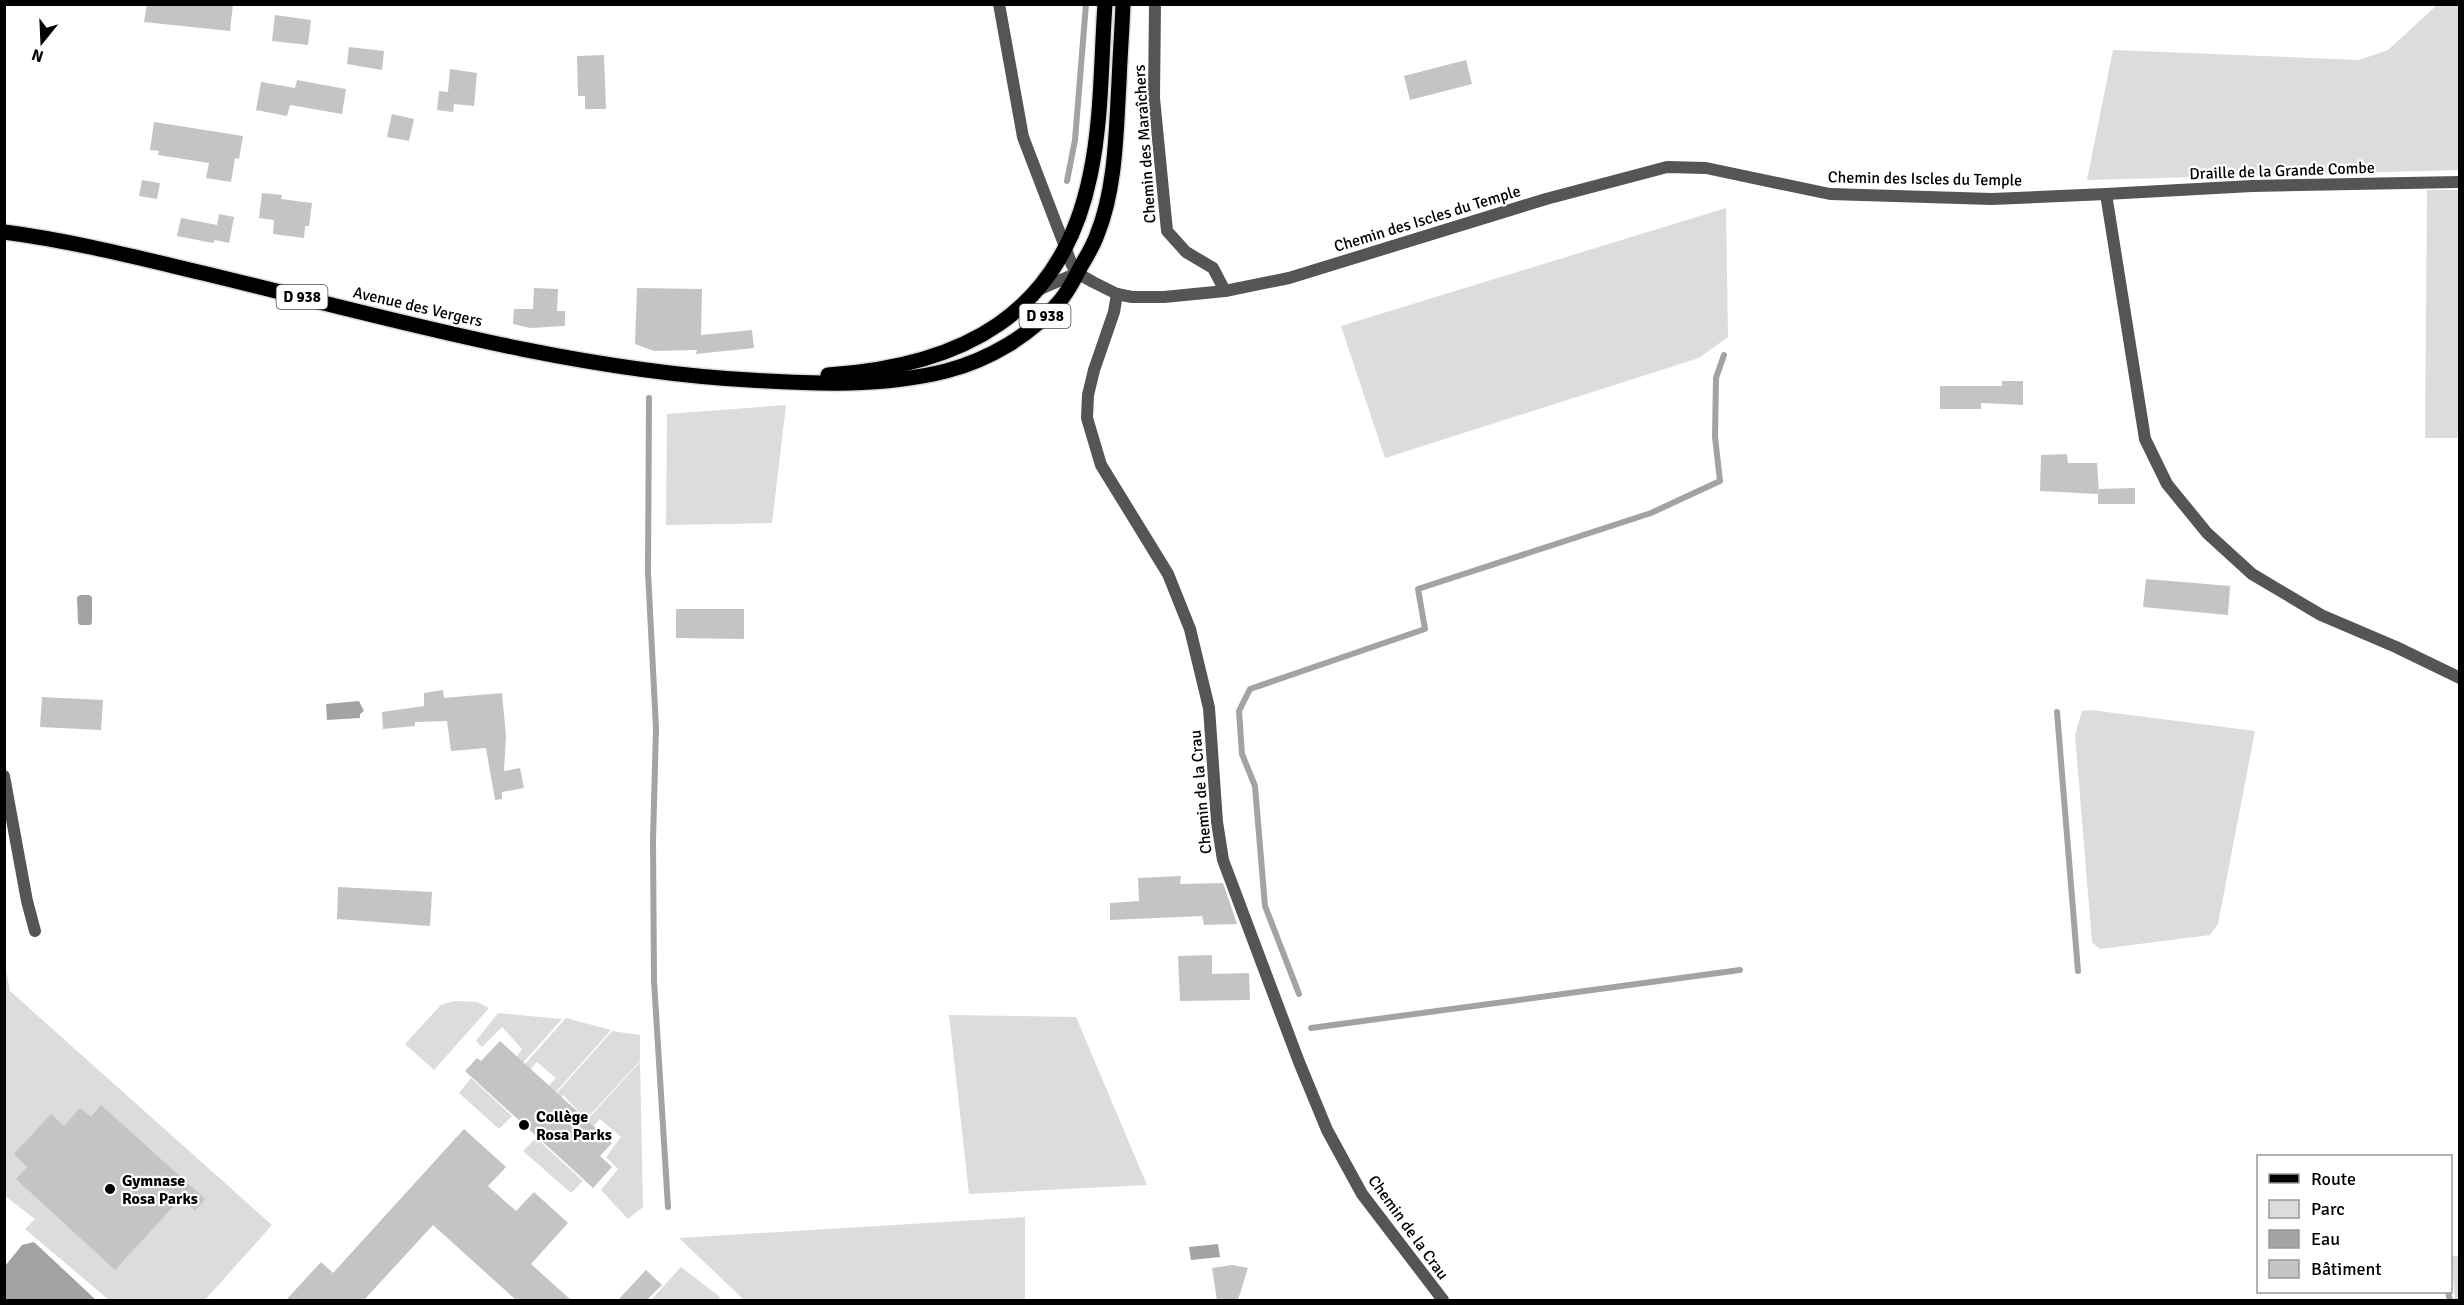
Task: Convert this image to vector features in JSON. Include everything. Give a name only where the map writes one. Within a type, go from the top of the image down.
[{"type":"main road","name":"D 938","points":[[756,381],[891,367],[949,352],[995,329],[1019,310],[1038,290],[1066,248],[1081,210],[1090,176],[1106,4]]},
{"type":"main road","name":"D 938","points":[[756,381],[788,384],[843,384],[891,381],[950,370],[1012,344],[1061,300],[1097,237],[1105,214],[1117,126],[1123,4]]},
{"type":"main road","name":"Avenue des Vergers","points":[[4,232],[108,251],[531,350],[659,373],[756,381]]},
{"type":"street","points":[[999,4],[1023,137],[1077,273],[1038,290]]},
{"type":"street","name":"Chemin des Maraîchers","points":[[1155,4],[1154,98],[1167,231],[1186,252],[1213,268],[1225,291]]},
{"type":"street","name":"Chemin des Iscles du Temple","points":[[1077,273],[1117,294],[1147,298],[1225,291],[1289,278],[1546,199],[1667,167],[1706,168],[1830,194],[1992,199],[2106,194]]},
{"type":"street","name":"Draille de la Grande Combe","points":[[2106,194],[2252,186],[2460,182]]},
{"type":"street","points":[[2106,194],[2145,439],[2167,484],[2207,533],[2252,574],[2320,615],[2396,647],[2460,678]]},
{"type":"street","name":"Chemin de la Crau","points":[[1117,294],[1114,312],[1092,378],[1087,418],[1101,465],[1168,574],[1190,629],[1209,708],[1217,822],[1223,860],[1327,1130],[1362,1194],[1443,1300]]},
{"type":"street","points":[[4,776],[27,901],[35,931]]},
{"type":"green space","points":[[2437,5],[2459,5],[2459,170],[2087,180],[2113,50],[2359,60],[2388,50]]},
{"type":"green space","points":[[2427,190],[2459,190],[2459,438],[2425,438]]},
{"type":"green space","points":[[1726,208],[1728,337],[1699,358],[1385,458],[1341,326]]},
{"type":"green space","points":[[786,405],[772,523],[666,525],[667,414]]},
{"type":"green space","points":[[2091,710],[2255,731],[2218,924],[2210,935],[2100,949],[2092,942],[2075,735],[2082,711]]},
{"type":"green space","points":[[4,959],[10,991],[272,1225],[205,1300],[109,1300],[25,1229],[35,1219],[5,1196]]},
{"type":"green space","points":[[454,1001],[477,1002],[489,1008],[434,1070],[405,1044],[441,1005]]},
{"type":"green space","points":[[498,1013],[562,1019],[513,1074],[507,1069],[522,1049],[502,1027],[482,1047],[476,1041]]},
{"type":"green space","points":[[949,1015],[1076,1017],[1147,1185],[969,1194]]},
{"type":"green space","points":[[566,1018],[611,1030],[546,1103],[538,1097],[556,1078],[537,1062],[520,1081],[514,1076]]},
{"type":"green space","points":[[612,1031],[640,1035],[640,1061],[586,1119],[563,1095],[551,1109],[546,1105]]},
{"type":"green space","points":[[640,1062],[643,1207],[628,1219],[601,1190],[618,1169],[606,1157],[621,1137],[600,1119],[583,1138],[576,1132]]},
{"type":"green space","points":[[471,1078],[512,1116],[499,1129],[459,1093]]},
{"type":"green space","points":[[536,1138],[583,1181],[571,1193],[523,1151]]},
{"type":"green space","points":[[1025,1217],[1025,1300],[744,1300],[679,1238]]},
{"type":"green space","points":[[2452,1256],[2459,1256],[2459,1300],[2455,1300]]},
{"type":"green space","points":[[681,1267],[720,1297],[717,1300],[651,1300]]},
{"type":"water","points":[[80,595],[92,597],[92,623],[90,625],[78,623],[77,597]]},
{"type":"water","points":[[359,701],[364,711],[360,714],[360,718],[327,720],[326,704]]},
{"type":"water","points":[[34,1242],[96,1300],[5,1300],[5,1266],[22,1245]]},
{"type":"water","points":[[1218,1244],[1220,1257],[1191,1260],[1189,1247]]},
{"type":"building","points":[[147,4],[233,4],[230,31],[144,22]]},
{"type":"building","points":[[275,15],[311,20],[308,45],[272,41]]},
{"type":"building","points":[[349,47],[384,51],[382,70],[347,64]]},
{"type":"building","points":[[604,55],[606,109],[585,109],[585,96],[578,96],[577,56]]},
{"type":"building","points":[[1466,60],[1472,84],[1410,100],[1404,76]]},
{"type":"building","points":[[450,69],[477,73],[474,106],[454,104],[453,112],[437,110],[439,91],[448,92]]},
{"type":"building","points":[[297,80],[346,89],[342,114],[290,105],[287,116],[256,110],[261,82],[295,88]]},
{"type":"building","points":[[392,114],[414,119],[409,141],[387,137]]},
{"type":"building","points":[[154,122],[243,136],[239,159],[235,158],[231,182],[206,178],[209,163],[158,155],[159,151],[150,150]]},
{"type":"building","points":[[142,180],[160,183],[157,199],[139,196]]},
{"type":"building","points":[[262,193],[282,195],[281,199],[312,203],[309,226],[305,226],[304,238],[273,234],[274,220],[259,218]]},
{"type":"building","points":[[219,214],[234,217],[229,243],[215,240],[213,243],[177,236],[181,218],[217,225]]},
{"type":"building","points":[[534,288],[558,289],[557,311],[565,311],[565,326],[530,328],[513,324],[514,309],[533,309]]},
{"type":"building","points":[[637,288],[702,289],[701,335],[752,330],[754,348],[696,354],[697,350],[654,351],[635,344]]},
{"type":"building","points":[[2002,381],[2023,381],[2023,405],[1981,403],[1981,409],[1940,409],[1940,386],[2002,386]]},
{"type":"building","points":[[2067,454],[2068,463],[2097,463],[2099,493],[2099,489],[2135,488],[2135,504],[2098,504],[2098,494],[2040,491],[2041,455]]},
{"type":"building","points":[[2146,579],[2230,586],[2228,615],[2143,607]]},
{"type":"building","points":[[676,609],[744,609],[744,639],[676,638]]},
{"type":"building","points":[[443,690],[444,698],[502,693],[506,736],[504,771],[520,768],[524,788],[502,792],[502,799],[495,800],[486,748],[451,751],[447,721],[415,722],[415,726],[383,729],[382,712],[424,706],[424,693]]},
{"type":"building","points":[[42,697],[103,700],[101,730],[40,727]]},
{"type":"building","points":[[1181,876],[1180,884],[1223,883],[1237,924],[1204,925],[1202,916],[1110,920],[1110,903],[1139,901],[1138,878]]},
{"type":"building","points":[[338,887],[432,892],[430,926],[337,919]]},
{"type":"building","points":[[1212,955],[1212,974],[1249,973],[1250,1000],[1180,1001],[1178,956]]},
{"type":"building","points":[[500,1041],[612,1143],[600,1156],[612,1167],[593,1188],[465,1071],[477,1058],[481,1061]]},
{"type":"building","name":"Gymnase Rosa Parks","points":[[101,1105],[205,1199],[195,1211],[181,1198],[115,1270],[16,1179],[27,1167],[14,1154],[51,1114],[64,1126],[80,1108],[91,1117]]},
{"type":"building","points":[[464,1129],[506,1167],[488,1186],[516,1211],[534,1192],[568,1223],[531,1264],[571,1300],[516,1300],[433,1225],[364,1300],[286,1300],[321,1262],[333,1273]]},
{"type":"building","points":[[1232,1265],[1248,1268],[1238,1300],[1217,1300],[1212,1268]]},
{"type":"building","points":[[646,1270],[662,1285],[647,1300],[618,1300]]},
{"type":"waterway","points":[[1067,181],[1075,140],[1086,4]]},
{"type":"waterway","points":[[1299,994],[1265,906],[1255,786],[1242,754],[1239,711],[1250,689],[1425,629],[1418,589],[1651,513],[1720,481],[1715,437],[1716,378],[1724,355]]},
{"type":"waterway","points":[[649,398],[648,572],[656,728],[653,840],[654,981],[668,1207]]},
{"type":"waterway","points":[[2057,712],[2078,971]]},
{"type":"waterway","points":[[1311,1028],[1740,970]]},
{"type":"waterway","points":[[2448,1293],[2450,1300]]},
{"type":"place","name":"Collège Rosa Parks","points":[[524,1125]]},
{"type":"place","name":"Gymnase Rosa Parks","points":[[110,1189]]}]
